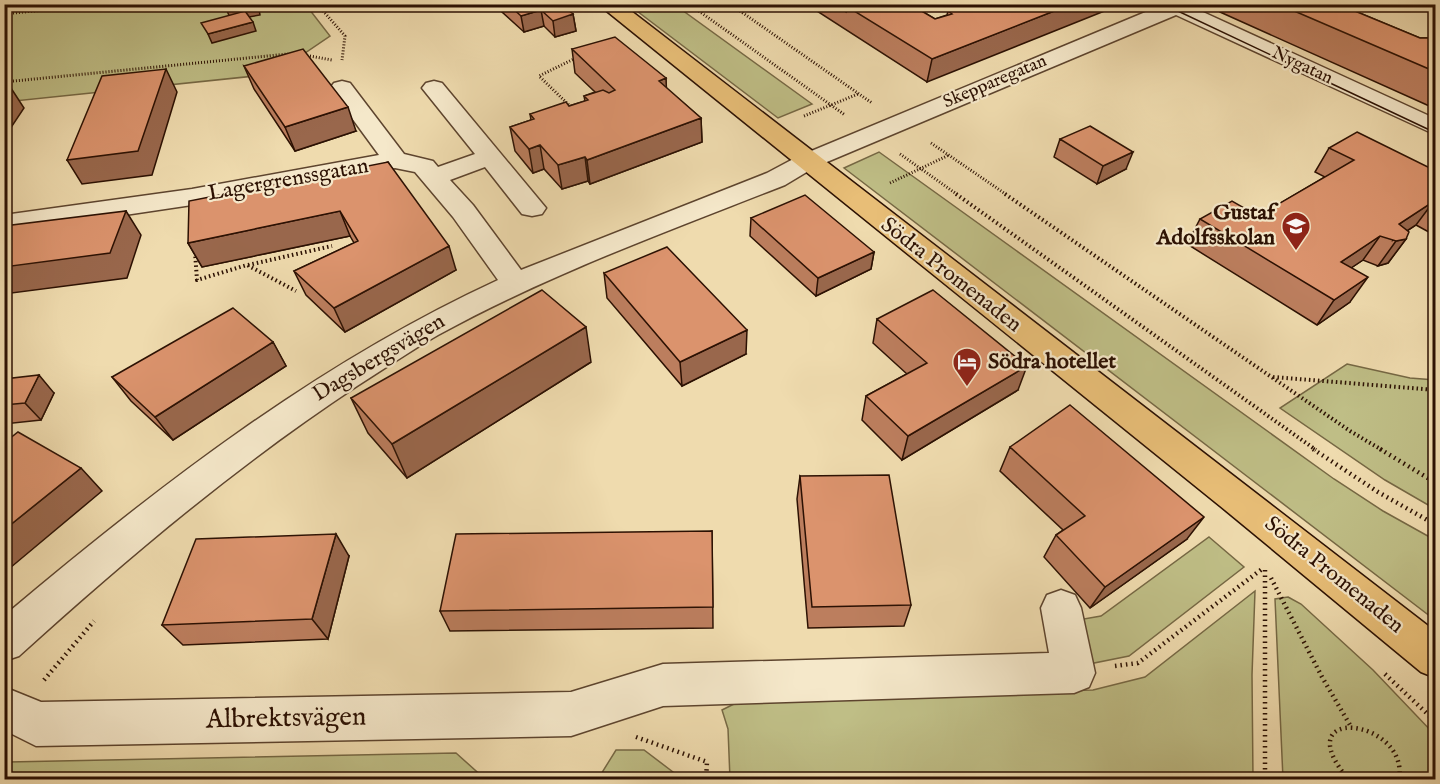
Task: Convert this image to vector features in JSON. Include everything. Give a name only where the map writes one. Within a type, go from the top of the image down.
[{"type":"main road","name":"Södra Promenaden","points":[[608,4],[806,162],[1248,506],[1436,658]]},
{"type":"street","name":"Skepparegatan","points":[[806,162],[1176,6]]},
{"type":"street","name":"Nygatan","points":[[1176,6],[1436,128]]},
{"type":"street","points":[[342,88],[395,160]]},
{"type":"street","points":[[434,88],[532,208]]},
{"type":"street","points":[[434,177],[490,157]]},
{"type":"street","name":"Lagergrenssgatan","points":[[4,224],[192,197],[395,160],[424,166],[463,211],[515,283]]},
{"type":"street","name":"Dagsbergsvägen","points":[[4,642],[102,555],[220,463],[302,405],[433,324],[515,283],[776,179],[806,162]]},
{"type":"street","name":"Albrektsvägen","points":[[11,710],[36,724],[571,714],[663,685],[1074,673],[1061,608]]},
{"type":"path","points":[[4,14],[104,4]]},
{"type":"path","points":[[4,82],[131,71],[276,54],[313,55],[342,62],[345,36],[317,4]]},
{"type":"path","points":[[689,4],[1306,444],[1378,492],[1436,525]]},
{"type":"path","points":[[730,4],[1350,431],[1436,483]]},
{"type":"path","points":[[572,117],[573,110],[539,76],[580,56]]},
{"type":"path","points":[[192,197],[197,280],[247,265],[332,246]]},
{"type":"path","points":[[247,265],[296,291]]},
{"type":"path","points":[[1272,377],[1436,390]]},
{"type":"path","points":[[1138,663],[1265,566]]},
{"type":"path","points":[[1265,566],[1322,677],[1350,725]]},
{"type":"path","points":[[1265,566],[1265,780]]},
{"type":"path","points":[[11,710],[96,619]]},
{"type":"path","points":[[1349,780],[1331,758],[1329,747],[1334,731],[1350,725],[1374,733],[1385,742],[1399,764],[1398,780]]},
{"type":"path","points":[[706,780],[707,762]]},
{"type":"shaded area","points":[[5,5],[306,5],[330,36],[274,74],[5,102]]},
{"type":"shaded area","points":[[629,5],[675,5],[812,104],[778,118]]},
{"type":"shaded area","points":[[879,152],[1334,479],[1383,511],[1435,540],[1435,620],[844,168]]},
{"type":"shaded area","points":[[1347,364],[1410,378],[1435,380],[1435,509],[1385,480],[1280,408]]},
{"type":"shaded area","points":[[1209,537],[1244,567],[1129,656],[1079,666],[1072,621],[1101,616]]},
{"type":"shaded area","points":[[1255,591],[1252,675],[1253,779],[730,779],[728,729],[722,710],[746,698],[1093,690],[1145,677]]},
{"type":"shaded area","points":[[1288,597],[1301,604],[1373,670],[1435,735],[1435,779],[1283,779],[1275,599]]},
{"type":"shaded area","points":[[616,750],[644,750],[677,775],[677,779],[598,779]]},
{"type":"shaded area","points":[[456,753],[485,779],[5,779],[5,765],[8,762]]},
{"type":"building","points":[[508,4],[563,4],[573,14],[553,21],[541,10],[521,16]]},
{"type":"building","points":[[833,4],[852,4],[846,6],[846,12]]},
{"type":"building","points":[[852,4],[913,4],[935,19],[952,14],[948,11],[957,8],[964,9],[977,4],[1072,4],[932,59],[846,6]]},
{"type":"building","points":[[1278,4],[1338,4],[1420,38],[1436,38],[1436,72]]},
{"type":"building","points":[[245,11],[253,22],[208,34],[201,23]]},
{"type":"building","points":[[615,37],[666,78],[659,81],[701,118],[587,160],[585,157],[558,165],[540,145],[529,149],[510,127],[534,119],[530,114],[566,102],[569,106],[588,100],[584,96],[603,90],[609,93],[615,90],[572,49]]},
{"type":"building","points":[[303,49],[348,107],[285,127],[244,66]]},
{"type":"building","points":[[166,69],[138,151],[67,160],[102,76]]},
{"type":"building","points":[[1090,126],[1133,152],[1103,166],[1060,139]]},
{"type":"building","points":[[1357,132],[1436,171],[1436,202],[1434,201],[1399,224],[1409,232],[1406,239],[1396,241],[1380,236],[1341,262],[1368,277],[1334,300],[1200,219],[1232,201],[1258,216],[1354,160],[1329,148]]},
{"type":"building","points":[[388,162],[449,246],[334,308],[294,271],[358,241],[340,211],[188,243],[189,201]]},
{"type":"building","points":[[805,195],[874,252],[818,278],[751,218]]},
{"type":"building","points":[[126,211],[110,253],[4,267],[4,226]]},
{"type":"building","points":[[667,247],[747,330],[680,362],[604,273]]},
{"type":"building","points":[[542,290],[586,327],[392,444],[351,398]]},
{"type":"building","name":"Södra hotellet","points":[[933,290],[1027,366],[908,436],[866,396],[927,363],[877,319]]},
{"type":"building","points":[[233,308],[273,342],[155,417],[112,377]]},
{"type":"building","points":[[39,375],[25,403],[4,405],[4,379]]},
{"type":"building","points":[[1070,405],[1204,517],[1105,587],[1056,535],[1085,516],[1010,447]]},
{"type":"building","points":[[18,432],[81,468],[4,530],[4,443]]},
{"type":"building","points":[[889,475],[911,605],[812,607],[800,476]]},
{"type":"building","points":[[712,531],[713,607],[440,611],[456,534]]},
{"type":"building","points":[[336,534],[312,619],[162,625],[196,539]]},
{"type":"tram line","points":[[1163,4],[1436,133]]},
{"type":"place","name":"Gustaf Adolfsskolan","points":[[1296,252]]},
{"type":"place","name":"Södra hotellet","points":[[967,388]]}]
